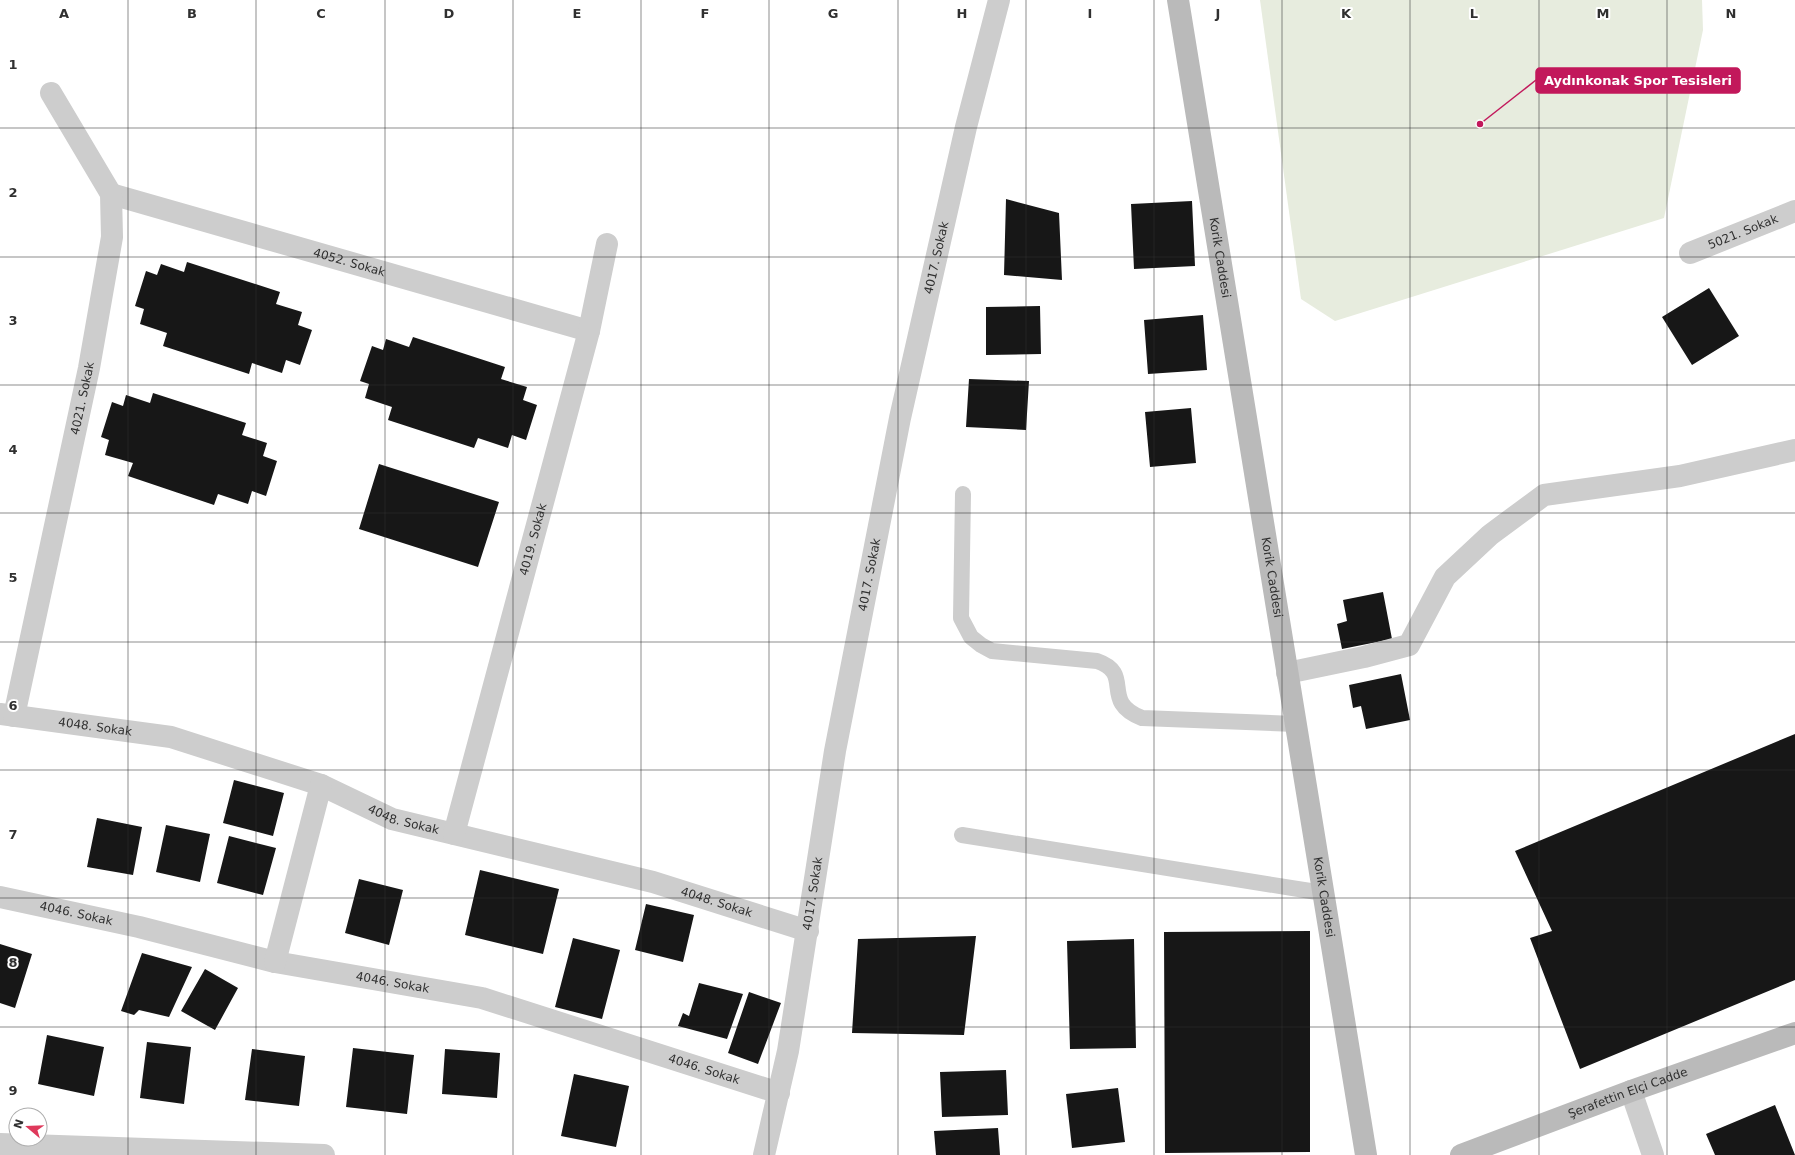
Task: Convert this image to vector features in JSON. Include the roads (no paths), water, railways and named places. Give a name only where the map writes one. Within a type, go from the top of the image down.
[{"type":"street","name":"4017. Sokak","points":[[764,1155],[788,1051],[835,751],[900,418],[966,127],[999,0]]},
{"type":"street","name":"Korik Caddesi","points":[[1178,0],[1366,1155]]},
{"type":"street","name":"4021. Sokak","points":[[7,715],[89,368],[112,237],[111,194],[51,93]]},
{"type":"street","name":"4052. Sokak","points":[[111,194],[589,331]]},
{"type":"street","name":"5021. Sokak","points":[[1690,254],[1795,211]]},
{"type":"street","name":"4019. Sokak","points":[[454,834],[589,331],[607,244]]},
{"type":"street","points":[[1287,672],[1358,659],[1409,645],[1445,577],[1490,535],[1544,495],[1680,476],[1795,450]]},
{"type":"street","name":"4048. Sokak","points":[[7,715],[171,737],[321,785],[392,819],[653,882],[808,931]]},
{"type":"street","points":[[275,962],[321,785]]},
{"type":"street","name":"4046. Sokak","points":[[0,896],[139,927],[275,962],[482,998],[779,1093]]},
{"type":"street","name":"Şerafettin Elçi Cadde","points":[[1461,1155],[1631,1091],[1795,1033]]},
{"type":"street","points":[[1631,1091],[1653,1155]]},
{"type":"street","points":[[0,1144],[324,1155]]},
{"type":"lane","points":[[964,494],[961,618],[971,637],[981,645],[992,650],[1104,663],[1117,677],[1118,697],[1120,703],[1132,714],[1142,718],[1295,724]]},
{"type":"lane","points":[[962,835],[1323,894]]},
{"type":"place","name":"Aydınkonak Spor Tesisleri","points":[[1480,124]]}]
